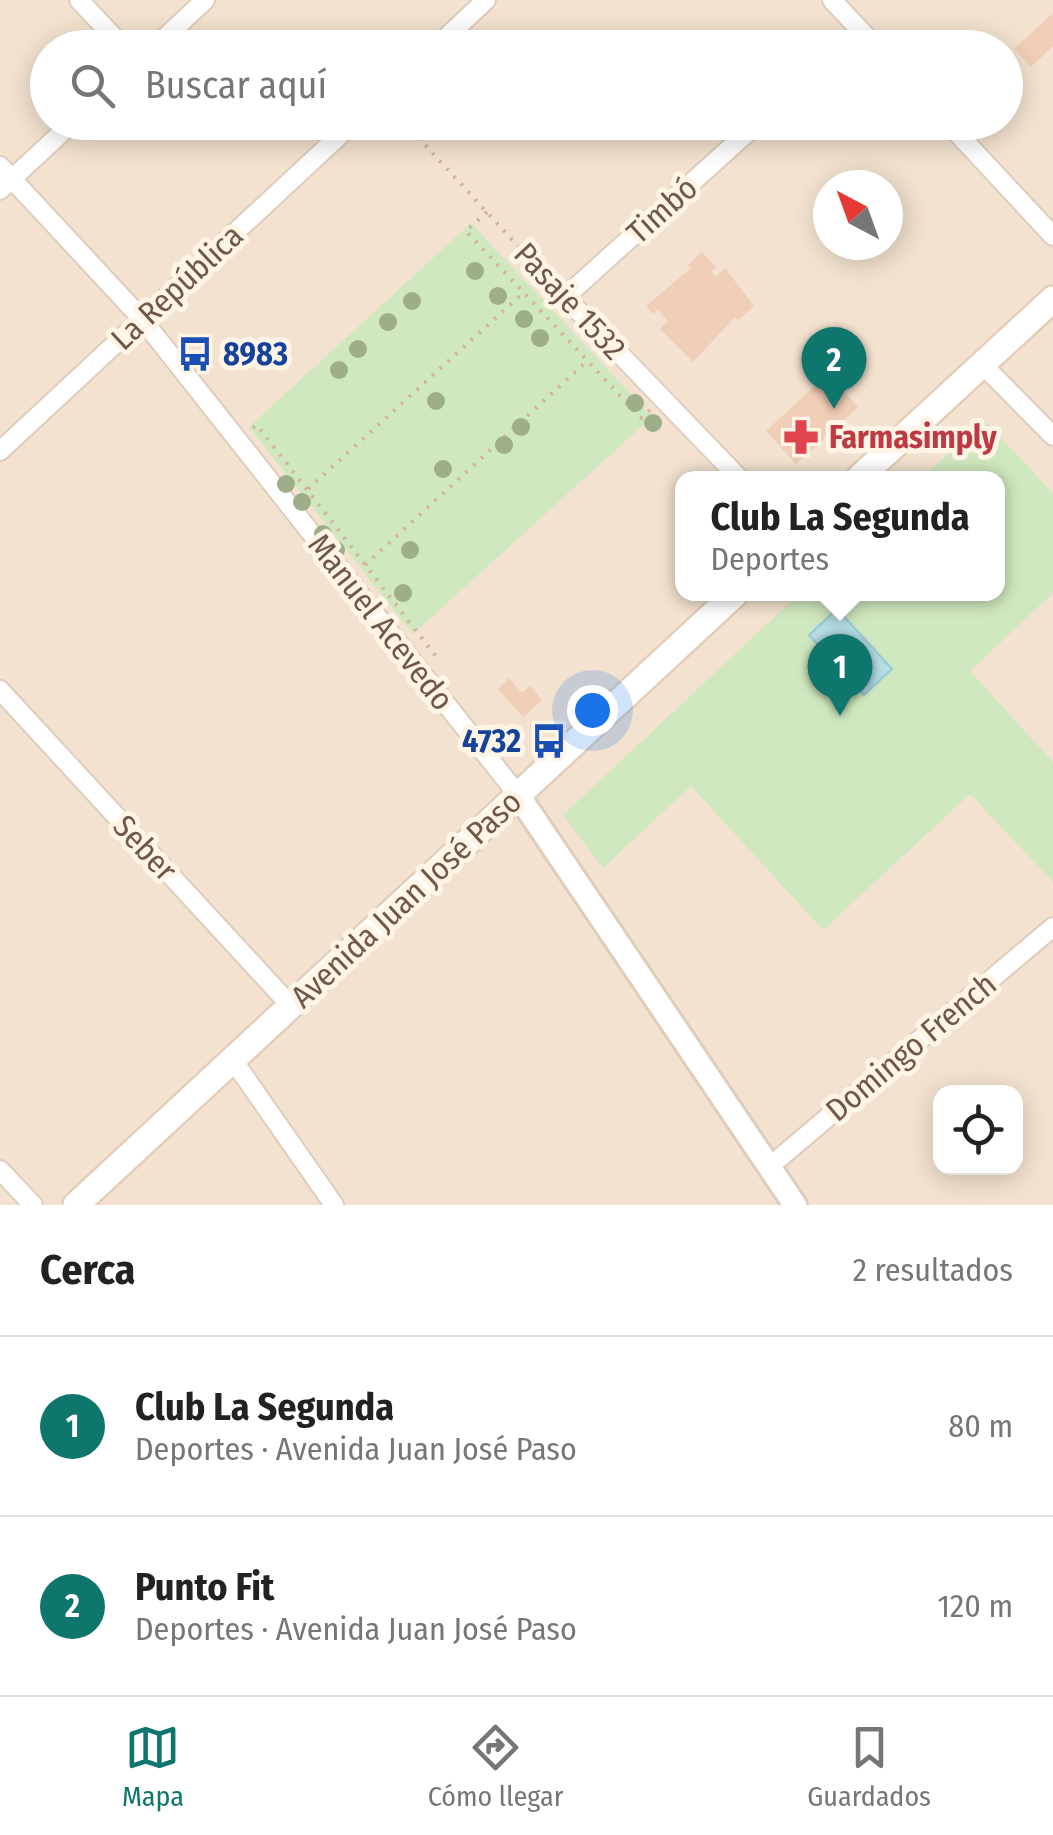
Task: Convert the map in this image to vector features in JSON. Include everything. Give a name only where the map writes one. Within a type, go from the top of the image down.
[{"type":"main road","points":[[867,471],[1053,299]]},
{"type":"main road","name":"Avenida Juan José Paso","points":[[76,1205],[727,601]]},
{"type":"street","points":[[79,0],[107,30]]},
{"type":"street","points":[[174,30],[206,0]]},
{"type":"street","points":[[454,30],[486,0]]},
{"type":"street","points":[[832,0],[860,30]]},
{"type":"street","points":[[4,178],[51,140]]},
{"type":"street","name":"La República","points":[[0,451],[335,140]]},
{"type":"street","name":"Timbó","points":[[565,297],[739,140]]},
{"type":"street","points":[[964,140],[1053,236]]},
{"type":"street","name":"Manuel Acevedo","points":[[4,178],[142,319],[518,796],[795,1205]]},
{"type":"street","name":"Pasaje 1532","points":[[565,297],[732,471]]},
{"type":"street","points":[[982,364],[1053,436]]},
{"type":"street","name":"Seber","points":[[0,690],[291,1006]]},
{"type":"street","name":"Domingo French","points":[[769,1167],[1053,928]]},
{"type":"street","points":[[233,1060],[334,1205]]},
{"type":"street","points":[[0,1170],[33,1205]]},
{"type":"path","name":"Pasaje 1532","points":[[421,140],[565,297]]},
{"type":"path","points":[[487,212],[466,230],[523,292],[641,418],[662,399]]},
{"type":"path","points":[[289,506],[523,292]]},
{"type":"path","points":[[365,565],[587,360]]},
{"type":"path","points":[[238,441],[257,425],[449,673]]},
{"type":"shaded area","points":[[0,0],[1053,0],[1053,1205],[0,1205]]},
{"type":"green space","points":[[471,223],[652,417],[413,634],[249,427]]},
{"type":"green space","points":[[984,420],[1053,493],[1053,593],[970,671],[1053,762],[1053,882],[970,794],[823,930],[691,786],[603,868],[563,815],[792,601],[1005,601],[1005,471],[929,471]]},
{"type":"water","points":[[837,609],[892,669],[864,695],[809,635]]},
{"type":"building","points":[[1053,13],[1053,46],[1031,67],[1023,59],[1023,41]]},
{"type":"building","points":[[702,252],[716,267],[711,271],[715,277],[725,268],[754,306],[738,320],[735,317],[693,362],[660,329],[668,321],[658,310],[653,314],[646,306],[691,268],[688,265]]},
{"type":"building","points":[[828,374],[858,407],[796,464],[766,431]]},
{"type":"building","points":[[509,678],[522,693],[530,686],[542,700],[523,717],[498,689]]},
{"type":"place","name":"8983","points":[[195,354]]},
{"type":"place","name":"Punto Fit","points":[[834,409]]},
{"type":"place","name":"Farmasimply","points":[[801,437]]},
{"type":"place","name":"Club La Segunda","points":[[840,716]]},
{"type":"place","name":"4732","points":[[549,741]]}]
